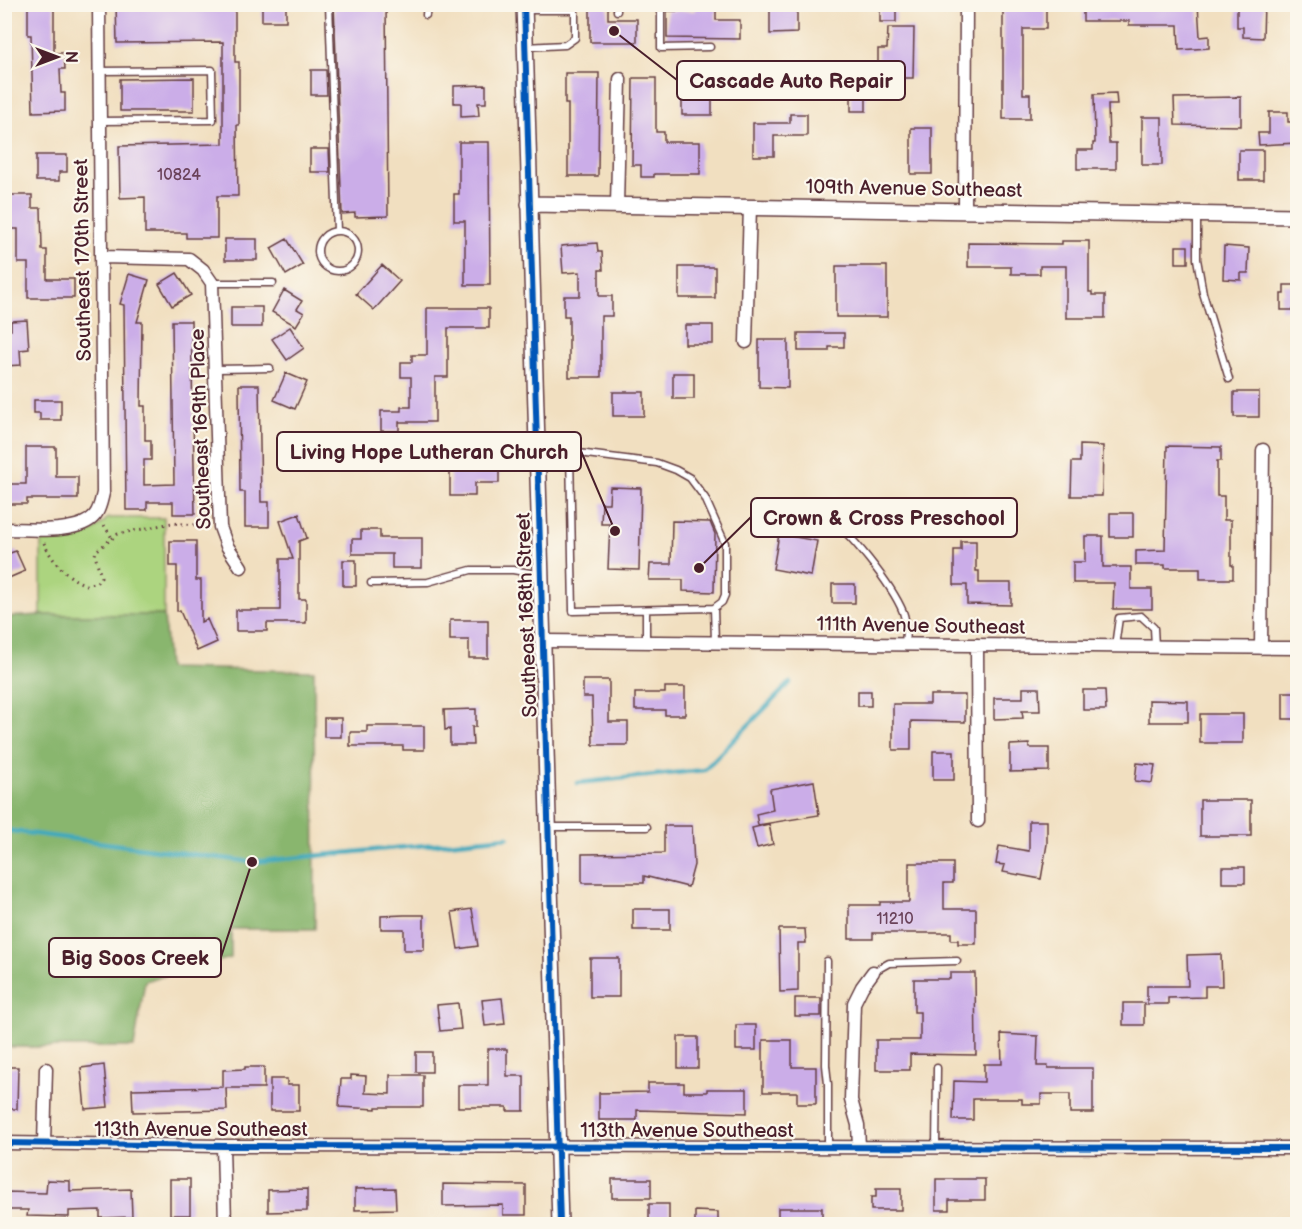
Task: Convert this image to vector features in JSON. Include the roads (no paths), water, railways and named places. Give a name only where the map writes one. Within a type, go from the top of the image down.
[{"type":"street","name":"Southeast 170th Street","points":[[4,529],[64,529],[82,524],[96,514],[103,493],[99,4]]},
{"type":"street","points":[[965,210],[966,4]]},
{"type":"street","name":"Southeast 168th Street","points":[[524,7],[560,1224]]},
{"type":"street","points":[[617,205],[620,79]]},
{"type":"street","name":"109th Avenue Southeast","points":[[530,204],[1298,216]]},
{"type":"street","points":[[746,342],[750,207]]},
{"type":"street","points":[[102,257],[189,259],[203,270],[212,284]]},
{"type":"street","name":"Southeast 169th Place","points":[[212,284],[220,527],[227,546],[241,567]]},
{"type":"street","points":[[1261,648],[1263,450]]},
{"type":"street","name":"111th Avenue Southeast","points":[[543,641],[1298,648]]},
{"type":"street","points":[[977,645],[978,821]]},
{"type":"street","points":[[860,1147],[858,1125],[851,1100],[854,1003],[873,972]]},
{"type":"street","points":[[45,1144],[46,1069]]},
{"type":"street","name":"113th Avenue Southeast","points":[[4,1143],[223,1146],[1298,1148]]},
{"type":"street","points":[[223,1146],[225,1224]]},
{"type":"lane","points":[[329,4],[337,231]]},
{"type":"lane","points":[[426,15],[427,4]]},
{"type":"lane","points":[[661,4],[662,48],[710,47]]},
{"type":"lane","points":[[524,7],[575,7],[575,38],[565,45],[525,47]]},
{"type":"lane","points":[[99,71],[212,70],[213,100],[213,120],[100,121]]},
{"type":"lane","points":[[1197,214],[1197,259],[1203,293],[1229,379]]},
{"type":"lane","points":[[337,231],[352,236],[359,250],[354,265],[339,272],[324,267],[317,252],[323,237],[337,231]]},
{"type":"lane","points":[[212,284],[273,284]]},
{"type":"lane","points":[[216,369],[270,368]]},
{"type":"lane","points":[[537,448],[570,452],[657,463],[690,478],[705,498],[725,543],[725,595],[722,602],[714,608],[573,611],[570,452]]},
{"type":"lane","points":[[811,510],[822,513],[839,526],[888,585],[903,611],[906,623],[905,644]]},
{"type":"lane","points":[[371,583],[428,582],[471,570],[513,570],[541,575]]},
{"type":"lane","points":[[714,608],[715,642]]},
{"type":"lane","points":[[646,610],[646,642]]},
{"type":"lane","points":[[1115,646],[1119,618],[1141,616],[1154,628],[1155,647]]},
{"type":"lane","points":[[549,827],[647,827]]},
{"type":"lane","points":[[827,961],[828,1147]]},
{"type":"lane","points":[[873,972],[889,963],[957,961]]},
{"type":"lane","points":[[936,1147],[938,1068]]},
{"type":"waterway","points":[[577,783],[704,770],[790,683]]},
{"type":"waterway","points":[[4,830],[252,862],[508,837]]},
{"type":"place","name":"Cascade Auto Repair","points":[[614,31]]},
{"type":"place","name":"Living Hope Lutheran Church","points":[[615,531]]},
{"type":"place","name":"Crown & Cross Preschool","points":[[699,568]]},
{"type":"place","name":"Big Soos Creek","points":[[252,862]]}]
